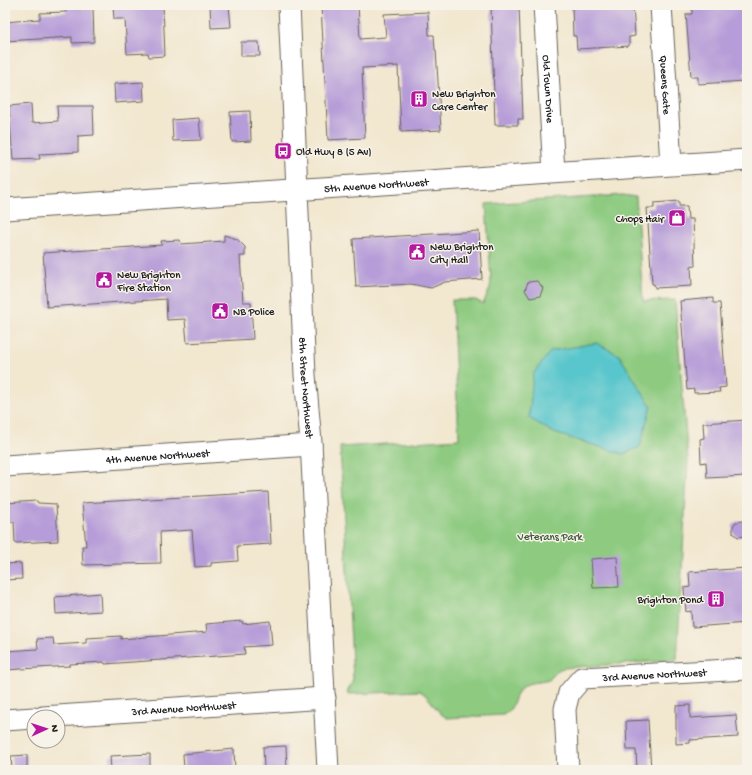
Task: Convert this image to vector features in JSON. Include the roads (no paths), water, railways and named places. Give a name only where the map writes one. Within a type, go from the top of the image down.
[{"type":"street","name":"8th Street Northwest","points":[[290,5],[305,375],[311,445],[328,770]]},
{"type":"street","name":"Old Town Drive","points":[[544,5],[554,172]]},
{"type":"street","name":"Queens Gate","points":[[661,5],[671,164]]},
{"type":"street","name":"5th Avenue Northwest","points":[[5,209],[747,160]]},
{"type":"street","name":"4th Avenue Northwest","points":[[5,466],[311,445]]},
{"type":"street","name":"3rd Avenue Northwest","points":[[568,770],[565,709],[569,693],[582,678],[747,669]]},
{"type":"street","name":"3rd Avenue Northwest","points":[[66,716],[325,698]]},
{"type":"street","points":[[5,720],[26,719]]},
{"type":"water","points":[[596,343],[619,355],[651,406],[640,447],[623,454],[554,433],[529,418],[533,374],[551,351]]},
{"type":"place","name":"New Brighton Care Center","points":[[419,99]]},
{"type":"place","name":"Old Hwy 8 (5 Av)","points":[[283,151]]},
{"type":"place","name":"Chops Hair","points":[[677,218]]},
{"type":"place","name":"New Brighton City Hall","points":[[417,252]]},
{"type":"place","name":"New Brighton Fire Station","points":[[104,280]]},
{"type":"place","name":"NB Police","points":[[220,311]]},
{"type":"place","name":"Brighton Pond","points":[[716,599]]},
{"type":"park label","name":"Veterans Park","points":[[550,536]]}]
